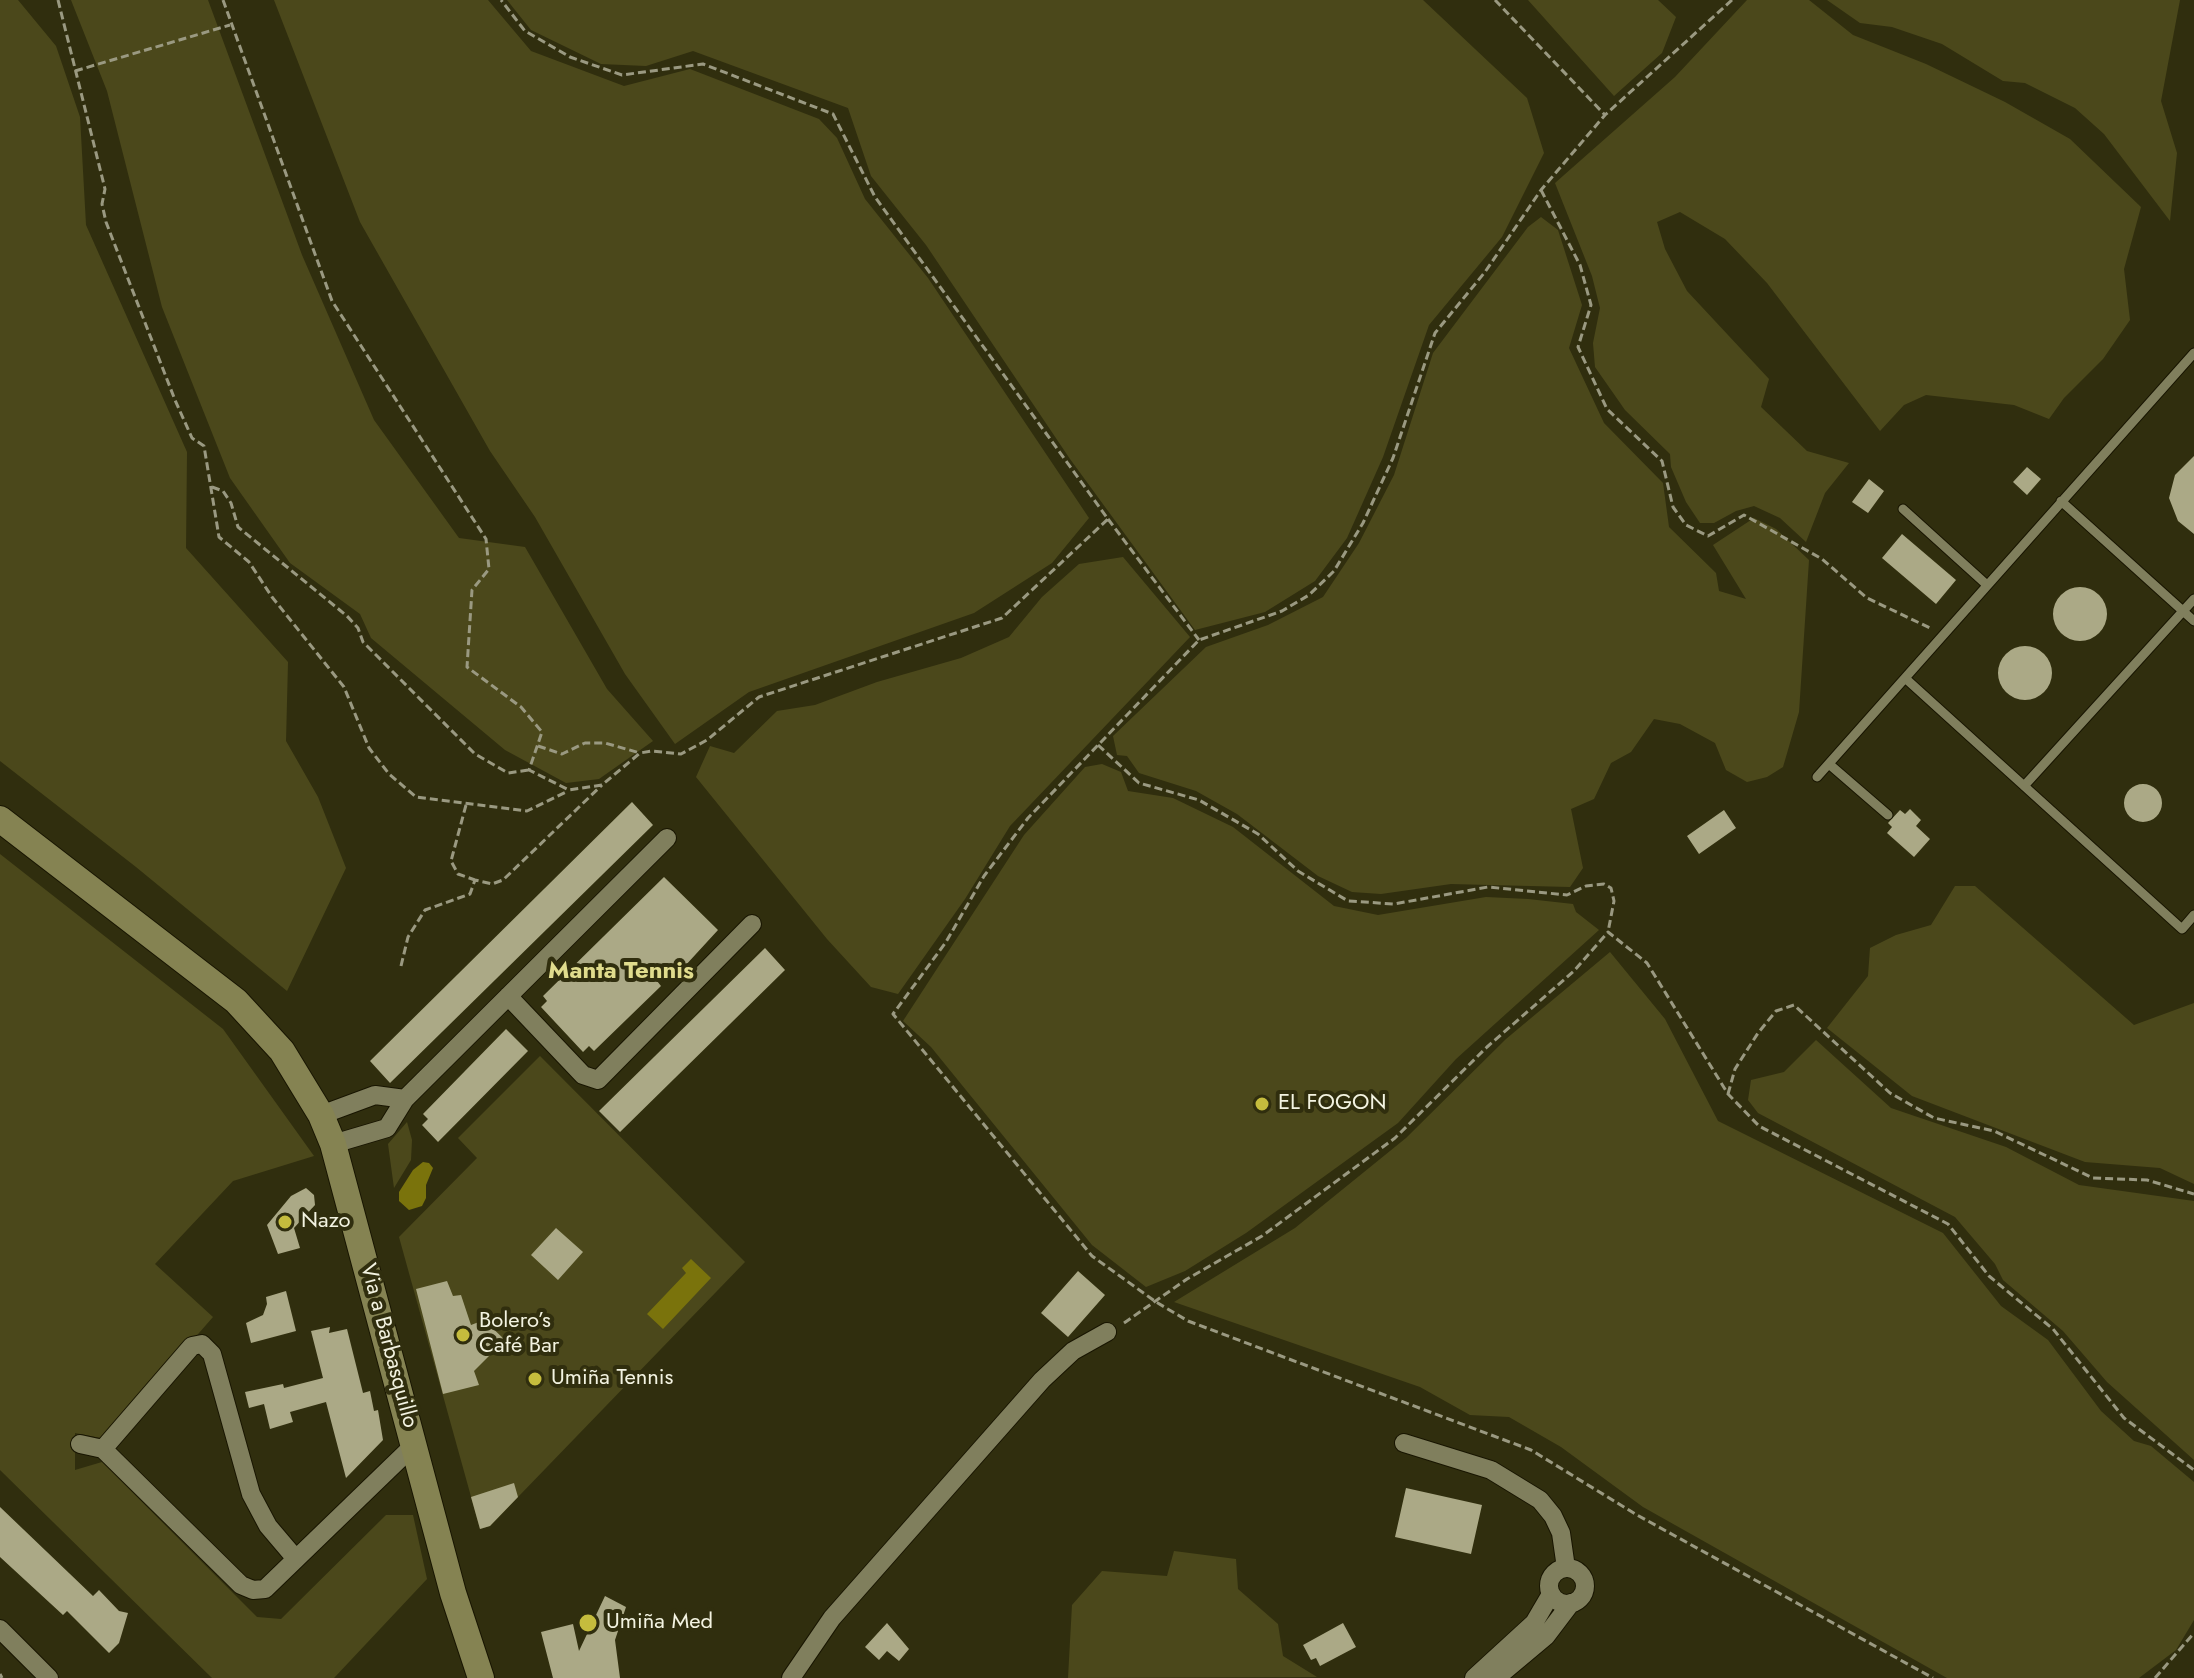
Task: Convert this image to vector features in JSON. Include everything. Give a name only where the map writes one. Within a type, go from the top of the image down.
[{"type":"main road","name":"Via a Barbasquillo","points":[[0,819],[236,1001],[282,1051],[321,1115],[333,1144],[453,1593],[481,1678]]},
{"type":"street","points":[[333,1144],[387,1128],[405,1099],[667,838]]},
{"type":"street","points":[[508,996],[583,1075],[598,1080],[752,924]]},
{"type":"street","points":[[321,1115],[375,1095],[405,1099]]},
{"type":"street","points":[[791,1678],[832,1618],[1042,1380],[1073,1351],[1107,1332]]},
{"type":"street","points":[[103,1449],[192,1346],[202,1344],[212,1354],[251,1494],[268,1526],[296,1559]]},
{"type":"street","points":[[1404,1443],[1491,1470],[1540,1500],[1561,1533],[1566,1568]]},
{"type":"street","points":[[80,1444],[103,1449],[241,1585],[253,1590],[265,1589],[414,1445]]},
{"type":"street","points":[[1496,1678],[1532,1637],[1551,1594],[1552,1577],[1566,1568]]},
{"type":"street","points":[[1474,1678],[1581,1597],[1585,1585],[1582,1575],[1566,1568]]},
{"type":"street","points":[[1551,1594],[1560,1602],[1571,1603]]},
{"type":"street","points":[[0,1629],[49,1678]]},
{"type":"lane","points":[[1817,777],[2194,353]]},
{"type":"lane","points":[[2061,501],[2194,621]]},
{"type":"lane","points":[[1903,509],[1987,585]]},
{"type":"lane","points":[[2024,786],[2194,599]]},
{"type":"lane","points":[[1905,678],[2182,929],[2194,915]]},
{"type":"lane","points":[[1829,764],[1888,815]]},
{"type":"path","points":[[58,0],[105,189],[102,204],[112,241],[192,438],[204,446],[219,537],[249,562],[272,597],[344,687],[369,748],[389,774],[416,797],[527,811],[569,790],[602,785]]},
{"type":"path","points":[[223,0],[332,301],[486,539],[489,569],[472,590],[467,667],[532,717],[542,732],[529,770]]},
{"type":"path","points":[[501,0],[525,31],[570,57],[622,75],[703,64],[833,114],[875,197],[1199,640]]},
{"type":"path","points":[[1495,0],[1605,115]]},
{"type":"path","points":[[1732,0],[1605,115],[1541,190],[1485,272],[1435,333],[1393,458],[1363,523],[1334,571],[1309,595],[1282,611],[1199,640],[1011,842],[984,876],[946,942],[893,1014],[1092,1256],[1156,1302],[1188,1321],[1531,1450],[1637,1515],[1933,1678]]},
{"type":"path","points":[[75,71],[230,25]]},
{"type":"path","points":[[1541,190],[1580,265],[1591,305],[1578,347],[1607,409],[1662,461],[1673,507],[1686,525],[1708,536],[1744,515],[1822,559],[1867,598],[1943,635]]},
{"type":"path","points":[[212,487],[223,491],[231,503],[238,527],[347,616],[358,628],[363,642],[489,766],[508,773],[529,770],[569,790]]},
{"type":"path","points":[[538,746],[562,754],[585,743],[605,743],[640,753],[681,754],[707,740],[759,697],[1002,618],[1108,519]]},
{"type":"path","points":[[1098,745],[1139,783],[1199,800],[1258,834],[1298,871],[1348,901],[1394,904],[1488,887],[1567,895],[1586,886],[1604,884],[1611,888],[1614,901],[1608,932],[1574,971],[1487,1047],[1395,1138],[1262,1236],[1135,1317]]},
{"type":"path","points":[[466,805],[451,861],[458,874],[492,884],[503,880],[640,753]]},
{"type":"path","points":[[401,966],[408,937],[425,910],[470,894],[475,880]]},
{"type":"path","points":[[1608,932],[1647,963],[1728,1094],[1759,1126],[1948,1224],[1989,1276],[2053,1329],[2124,1418],[2194,1470]]},
{"type":"path","points":[[1728,1094],[1735,1069],[1758,1033],[1776,1011],[1794,1005],[1890,1093],[1934,1118],[1994,1131],[2093,1178],[2147,1180],[2194,1194]]},
{"type":"path","points":[[2155,1678],[2194,1633]]},
{"type":"shaded area","points":[[0,0],[18,0],[56,46],[80,117],[86,225],[187,452],[186,548],[288,662],[286,741],[318,797],[346,868],[287,991],[0,761]]},
{"type":"shaded area","points":[[71,0],[208,0],[302,255],[374,420],[459,538],[525,547],[607,689],[653,741],[599,779],[566,783],[505,750],[371,638],[360,614],[290,563],[230,478],[162,307],[107,91]]},
{"type":"shaded area","points":[[274,0],[488,0],[531,51],[624,86],[690,69],[819,119],[837,138],[865,199],[928,278],[1089,518],[1052,563],[974,613],[749,692],[675,744],[625,674],[535,517],[490,451],[360,222]]},
{"type":"shaded area","points":[[507,0],[1423,0],[1527,98],[1544,153],[1502,237],[1429,325],[1383,457],[1347,538],[1315,581],[1265,612],[1195,630],[1070,459],[926,245],[871,176],[848,108],[693,51],[646,66],[601,64],[531,30]]},
{"type":"shaded area","points":[[1528,0],[1658,0],[1676,17],[1662,53],[1614,96]]},
{"type":"shaded area","points":[[1747,0],[1809,0],[1853,35],[1926,64],[2005,102],[2070,139],[2141,207],[2124,269],[2130,320],[2103,359],[2064,398],[2049,419],[2014,405],[1926,395],[1904,405],[1880,431],[1767,283],[1725,239],[1680,212],[1657,222],[1665,249],[1687,291],[1769,379],[1761,407],[1807,451],[1849,463],[1825,493],[1806,542],[1780,518],[1754,506],[1736,511],[1714,523],[1700,523],[1686,502],[1671,467],[1670,454],[1625,410],[1595,367],[1593,343],[1600,308],[1592,276],[1555,183],[1675,77]]},
{"type":"shaded area","points":[[1827,0],[2180,0],[2161,101],[2177,153],[2170,221],[2104,134],[2075,108],[2025,83],[2003,81],[1942,44],[1892,27],[1860,23]]},
{"type":"shaded area","points":[[1541,217],[1558,230],[1582,305],[1569,348],[1604,423],[1663,483],[1669,527],[1716,573],[1719,591],[1746,599],[1713,545],[1754,518],[1776,529],[1809,560],[1799,712],[1783,767],[1767,777],[1747,782],[1726,770],[1715,743],[1680,724],[1654,719],[1631,752],[1611,763],[1594,799],[1571,809],[1583,868],[1570,887],[1451,884],[1381,894],[1352,892],[1318,876],[1237,814],[1196,791],[1139,773],[1127,756],[1117,755],[1113,736],[1206,647],[1268,625],[1323,597],[1359,543],[1394,475],[1433,353],[1528,227]]},
{"type":"shaded area","points":[[1123,557],[1190,637],[1010,826],[965,899],[898,994],[871,987],[827,939],[696,777],[710,746],[734,753],[777,711],[815,705],[877,682],[961,658],[1009,637],[1042,597],[1079,564]]},
{"type":"shaded area","points":[[1102,764],[1121,772],[1128,791],[1173,798],[1233,827],[1334,906],[1378,915],[1486,897],[1528,899],[1573,904],[1576,912],[1599,930],[1456,1059],[1398,1123],[1246,1233],[1185,1271],[1146,1287],[1092,1245],[931,1047],[903,1021],[1024,835],[1085,767]]},
{"type":"shaded area","points":[[0,854],[223,1029],[314,1156],[233,1181],[155,1264],[213,1317],[106,1439],[75,1433],[75,1470],[102,1462],[257,1617],[281,1619],[386,1515],[413,1515],[427,1579],[334,1678],[212,1678],[0,1470]]},
{"type":"shaded area","points":[[1955,886],[1975,886],[2134,1025],[2194,1003],[2194,1184],[2160,1168],[2085,1162],[1912,1096],[1827,1028],[1868,976],[1870,948],[1896,935],[1931,925]]},
{"type":"shaded area","points":[[1610,952],[1665,1019],[1718,1121],[1943,1233],[2001,1306],[2048,1340],[2101,1411],[2134,1441],[2151,1446],[2194,1482],[2194,1620],[2176,1650],[2139,1678],[1947,1678],[1643,1507],[1561,1447],[1509,1417],[1470,1415],[1420,1387],[1174,1302],[1295,1228],[1406,1138],[1506,1039]]},
{"type":"shaded area","points":[[1816,1040],[1891,1108],[2006,1147],[2079,1185],[2194,1201],[2194,1460],[2107,1382],[2063,1331],[2003,1280],[1995,1264],[1955,1217],[1758,1113],[1748,1100],[1751,1080],[1784,1072]]},
{"type":"shaded area","name":"Umiña Tennis","points":[[540,1056],[745,1262],[490,1526],[480,1529],[399,1237],[477,1158],[458,1138]]},
{"type":"shaded area","points":[[407,1122],[412,1140],[411,1160],[394,1188],[388,1144]]},
{"type":"shaded area","points":[[423,1162],[433,1168],[426,1185],[426,1198],[422,1206],[409,1210],[399,1201],[399,1192],[413,1170]]},
{"type":"shaded area","points":[[691,1259],[711,1278],[663,1329],[647,1314],[686,1273],[682,1268]]},
{"type":"shaded area","points":[[1174,1551],[1236,1559],[1238,1589],[1278,1624],[1283,1656],[1317,1677],[1068,1678],[1072,1605],[1102,1571],[1167,1576]]},
{"type":"building","points":[[2194,456],[2194,534],[2178,521],[2169,498],[2175,475]]},
{"type":"building","points":[[2027,467],[2041,479],[2027,495],[2013,482]]},
{"type":"building","points":[[1869,479],[1884,491],[1868,513],[1852,502]]},
{"type":"building","points":[[1902,534],[1956,580],[1936,604],[1882,558]]},
{"type":"building","points":[[2080,587],[2099,595],[2107,614],[2099,633],[2080,641],[2061,633],[2053,614],[2061,595]]},
{"type":"building","points":[[2025,646],[2044,654],[2052,673],[2044,692],[2025,700],[2006,692],[1998,673],[2006,654]]},
{"type":"building","points":[[2143,784],[2157,789],[2162,803],[2157,817],[2143,822],[2129,817],[2124,803],[2129,789]]},
{"type":"building","points":[[632,802],[653,825],[390,1083],[370,1061]]},
{"type":"building","points":[[1910,809],[1921,820],[1916,826],[1930,839],[1914,857],[1887,833],[1892,827],[1888,823],[1900,810],[1905,814]]},
{"type":"building","points":[[1724,810],[1736,828],[1699,854],[1687,836]]},
{"type":"building","points":[[664,877],[718,930],[684,967],[678,961],[657,981],[661,986],[594,1051],[589,1046],[583,1052],[541,1007],[547,1001],[543,996]]},
{"type":"building","points":[[765,948],[785,970],[620,1132],[599,1111]]},
{"type":"building","points":[[506,1029],[528,1051],[438,1142],[422,1125],[428,1119],[423,1114]]},
{"type":"building","name":"Nazo","points":[[306,1188],[314,1195],[315,1205],[294,1228],[300,1248],[278,1254],[267,1225],[291,1196]]},
{"type":"building","points":[[556,1228],[583,1252],[558,1280],[531,1255]]},
{"type":"building","points":[[1078,1271],[1105,1295],[1068,1337],[1041,1313]]},
{"type":"building","name":"Bolero’s Café Bar","points":[[447,1281],[453,1296],[461,1295],[471,1325],[484,1320],[505,1340],[474,1371],[479,1385],[443,1394],[416,1289]]},
{"type":"building","points":[[286,1291],[296,1331],[251,1343],[246,1323],[263,1315],[266,1297]]},
{"type":"building","points":[[330,1327],[329,1333],[347,1329],[363,1393],[370,1391],[374,1411],[378,1410],[383,1440],[346,1478],[326,1402],[290,1412],[293,1422],[270,1429],[264,1404],[249,1408],[245,1392],[283,1384],[284,1388],[323,1378],[311,1331]]},
{"type":"building","points":[[514,1483],[518,1497],[490,1526],[480,1529],[471,1497]]},
{"type":"building","points":[[1406,1488],[1482,1505],[1471,1554],[1395,1537]]},
{"type":"building","points":[[0,1507],[93,1596],[99,1590],[119,1611],[128,1613],[119,1643],[109,1653],[67,1611],[63,1615],[0,1557]]},
{"type":"building","points":[[605,1596],[626,1607],[615,1640],[620,1678],[553,1678],[541,1632],[573,1624],[579,1651]]},
{"type":"building","points":[[887,1623],[909,1649],[899,1661],[887,1651],[879,1660],[865,1647]]},
{"type":"building","points":[[1343,1623],[1356,1647],[1320,1666],[1316,1658],[1311,1660],[1303,1645]]},
{"type":"place","name":"EL FOGON","points":[[1262,1104]]},
{"type":"place","name":"Nazo","points":[[285,1222]]},
{"type":"place","name":"Bolero’s Café Bar","points":[[463,1335]]},
{"type":"place","name":"Umiña Tennis","points":[[535,1379]]},
{"type":"place","name":"Umiña Med","points":[[588,1623]]},
{"type":"district","name":"Manta Tennis","points":[[621,972]]}]
